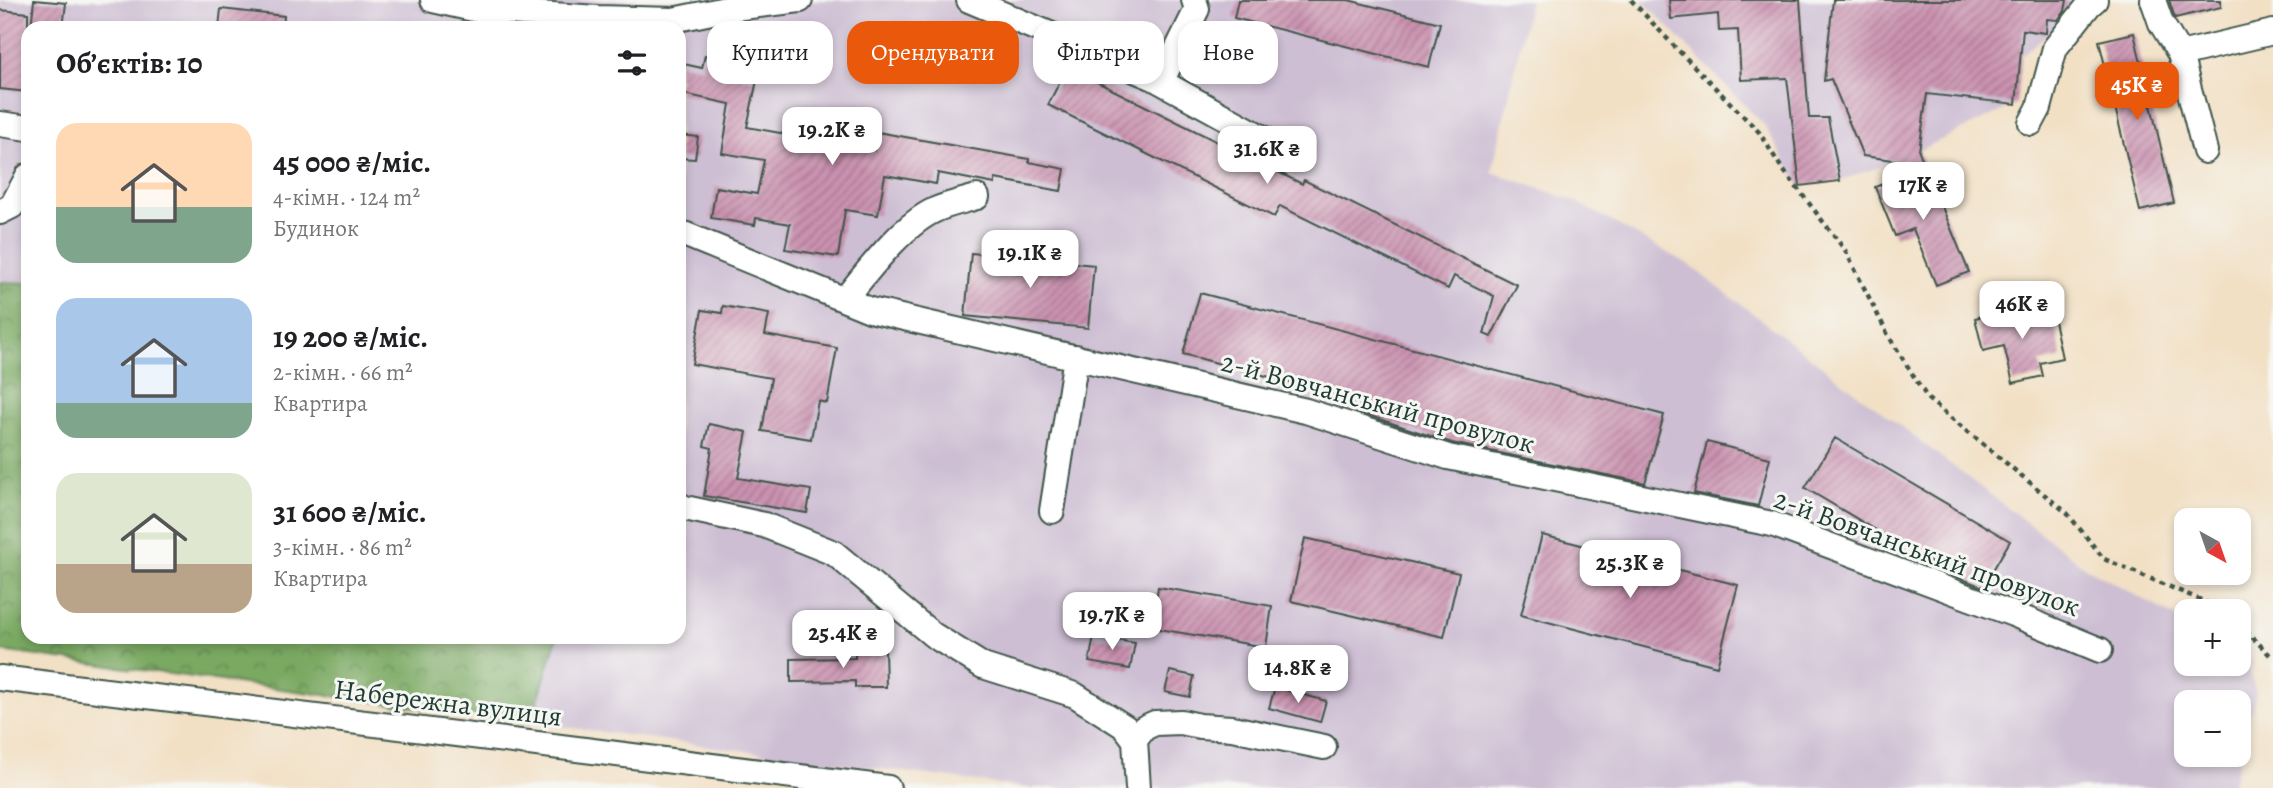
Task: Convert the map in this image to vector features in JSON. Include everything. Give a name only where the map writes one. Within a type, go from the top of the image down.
[{"type":"street","points":[[433,0],[478,10],[673,20],[726,9],[800,0]]},
{"type":"street","points":[[969,0],[1033,27]]},
{"type":"street","points":[[1164,76],[1197,9],[1194,0]]},
{"type":"street","points":[[2031,123],[2039,108],[2055,48],[2088,5],[2095,0]]},
{"type":"street","points":[[2153,0],[2161,23],[2180,54],[2205,151]]},
{"type":"street","points":[[2180,54],[2273,32]]},
{"type":"street","points":[[1164,84],[1294,155]]},
{"type":"street","points":[[0,124],[21,127]]},
{"type":"street","points":[[0,212],[12,206],[21,189]]},
{"type":"street","points":[[845,299],[875,262],[912,226],[934,211],[977,197]]},
{"type":"street","name":"2-й Вовчанський провулок","points":[[686,235],[870,310],[1306,411],[1448,457],[1772,524],[2013,614],[2100,650]]},
{"type":"street","points":[[1052,511],[1076,358]]},
{"type":"street","points":[[686,508],[764,525],[834,553],[933,635],[982,666],[1075,695],[1125,727],[1135,740],[1139,788]]},
{"type":"street","name":"Набережна вулиця","points":[[0,678],[253,707],[479,738],[888,788]]},
{"type":"street","points":[[1135,740],[1144,729],[1155,723],[1181,722],[1233,728],[1324,747]]},
{"type":"path","points":[[1631,0],[1759,132],[1780,167],[1845,250],[1888,335],[1928,399],[2067,513],[2104,559],[2199,599]]},
{"type":"path","points":[[2251,635],[2273,658]]},
{"type":"shaded area","points":[[0,0],[1530,0],[1492,172],[1575,201],[1688,264],[2085,567],[2174,616],[2174,676],[2251,676],[2256,693],[2251,713],[2251,690],[2174,690],[2174,767],[2237,767],[2232,788],[1027,788],[223,682],[497,644],[686,644],[686,21],[21,21],[21,283],[0,282]]},
{"type":"shaded area","points":[[1642,0],[2085,0],[2064,21],[2021,55],[2016,104],[1905,157],[1840,181],[1800,186],[1764,125]]},
{"type":"green space","points":[[0,282],[21,283],[21,644],[555,644],[531,723],[0,651]]},
{"type":"building","points":[[34,0],[66,3],[64,21],[32,21]]},
{"type":"building","points":[[1238,0],[1348,0],[1440,23],[1429,67],[1278,29],[1278,21],[1246,21],[1234,18]]},
{"type":"building","points":[[1669,0],[1800,0],[1809,118],[1828,118],[1840,181],[1800,186],[1787,78],[1741,80],[1738,30],[1719,31],[1718,14],[1671,19]]},
{"type":"building","points":[[1833,0],[2067,0],[2065,11],[2058,20],[2047,19],[2046,33],[2023,30],[2016,104],[1927,94],[1919,151],[1924,164],[1863,156],[1831,79],[1824,81]]},
{"type":"building","points":[[2169,0],[2221,0],[2221,7],[2175,18]]},
{"type":"building","points":[[221,9],[284,16],[284,21],[220,21]]},
{"type":"building","points":[[0,10],[28,13],[28,21],[21,21],[21,91],[0,89]]},
{"type":"building","points":[[2134,33],[2174,203],[2140,211],[2099,41]]},
{"type":"building","points":[[707,56],[707,84],[756,84],[747,127],[874,150],[877,132],[1029,159],[1029,162],[1065,169],[1061,191],[995,179],[995,184],[938,173],[936,184],[885,175],[878,215],[845,210],[838,257],[785,249],[790,224],[756,218],[755,225],[711,218],[716,187],[757,194],[764,160],[722,153],[730,104],[686,95],[686,65],[702,68]]},
{"type":"building","points":[[1058,84],[1101,84],[1302,184],[1304,180],[1517,285],[1491,337],[1484,334],[1494,296],[1454,276],[1448,289],[1280,206],[1274,217],[1048,105]]},
{"type":"building","points":[[686,136],[698,137],[695,159],[686,158]]},
{"type":"building","points":[[1925,166],[1969,272],[1936,285],[1913,229],[1895,236],[1875,187]]},
{"type":"building","points":[[971,253],[1094,265],[1088,328],[965,316]]},
{"type":"building","points":[[1200,293],[1664,415],[1645,483],[1452,443],[1358,412],[1361,401],[1183,354]]},
{"type":"building","points":[[723,306],[769,314],[765,335],[837,348],[827,403],[818,401],[811,439],[762,431],[771,378],[692,364],[702,310],[722,313]]},
{"type":"building","points":[[2051,307],[2062,358],[2040,363],[2043,376],[2013,383],[2004,346],[1983,351],[1975,318],[1996,313],[1998,320]]},
{"type":"building","points":[[709,424],[747,432],[738,478],[811,490],[807,513],[704,496],[712,448],[704,446]]},
{"type":"building","points":[[1835,438],[2010,541],[1983,587],[1952,575],[1805,488]]},
{"type":"building","points":[[1707,442],[1770,458],[1758,506],[1694,493]]},
{"type":"building","points":[[1542,535],[1738,585],[1717,666],[1521,615]]},
{"type":"building","points":[[1305,538],[1459,573],[1444,637],[1291,601]]},
{"type":"building","points":[[1158,587],[1272,606],[1266,647],[1152,628]]},
{"type":"building","points":[[1094,636],[1135,643],[1130,669],[1089,662]]},
{"type":"building","points":[[885,650],[886,687],[855,687],[855,681],[791,682],[791,659],[855,658],[855,651]]},
{"type":"building","points":[[1170,671],[1194,676],[1190,697],[1165,692]]},
{"type":"building","points":[[1275,687],[1326,701],[1320,722],[1269,708]]}]
